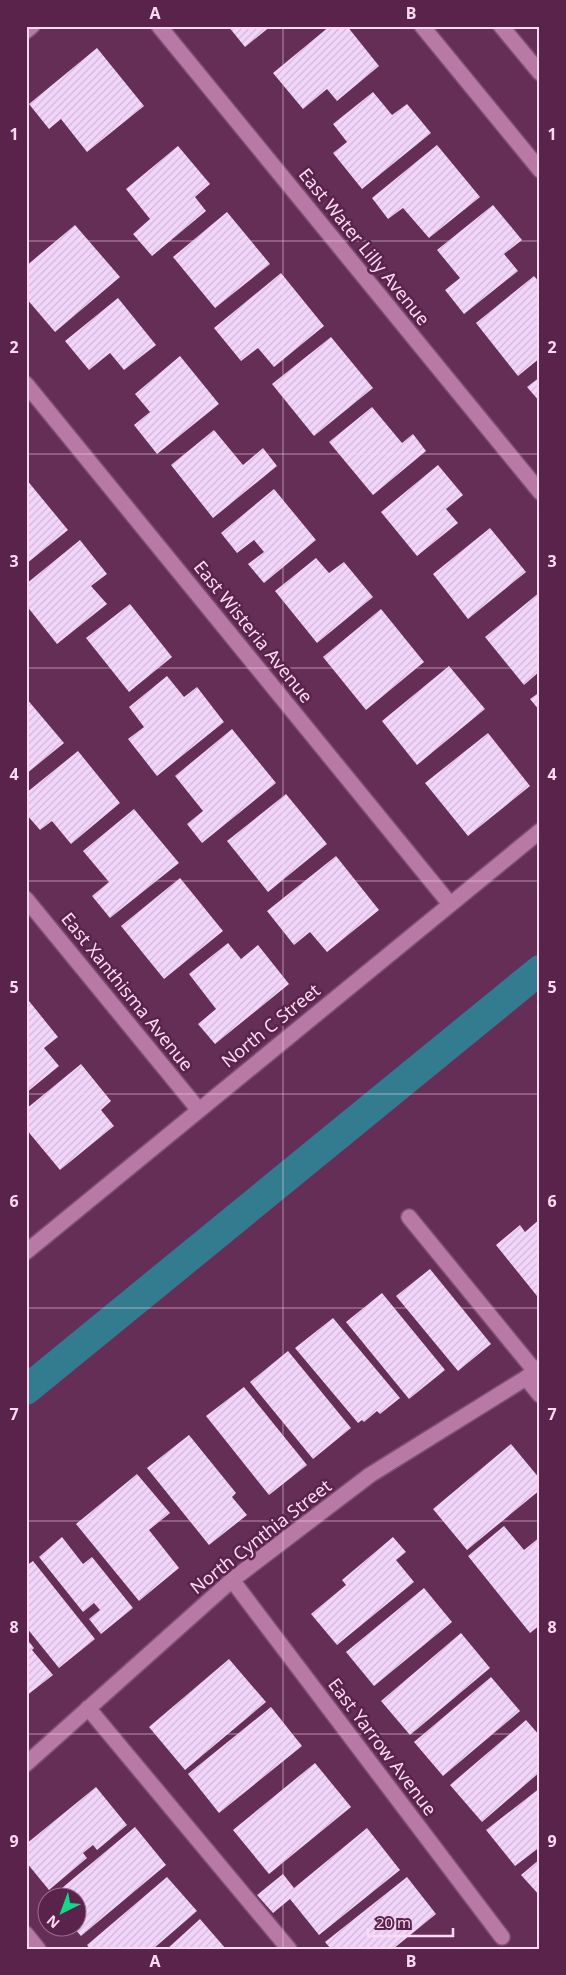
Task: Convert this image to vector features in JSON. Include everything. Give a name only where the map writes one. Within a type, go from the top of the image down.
[{"type":"street","points":[[26,31],[32,26]]},
{"type":"street","name":"East Water Lilly Avenue","points":[[159,26],[540,492]]},
{"type":"street","points":[[422,26],[540,170]]},
{"type":"street","points":[[501,26],[540,73]]},
{"type":"street","name":"East Wisteria Avenue","points":[[26,384],[450,904]]},
{"type":"street","name":"North C Street","points":[[26,1252],[198,1109],[540,831]]},
{"type":"street","name":"East Xanthisma Avenue","points":[[26,899],[198,1109]]},
{"type":"street","points":[[409,1217],[534,1372],[540,1395]]},
{"type":"street","name":"North Cynthia Street","points":[[26,1764],[232,1580],[370,1475],[534,1372]]},
{"type":"street","name":"East Yarrow Avenue","points":[[232,1580],[502,1937]]},
{"type":"street","points":[[88,1708],[289,1949]]},
{"type":"street","points":[[26,1934],[38,1949]]},
{"type":"building","points":[[228,26],[271,26],[245,47]]},
{"type":"building","points":[[330,26],[347,26],[379,66],[337,101],[327,89],[303,109],[273,73]]},
{"type":"building","points":[[97,48],[144,106],[87,152],[61,119],[49,129],[29,104]]},
{"type":"building","points":[[373,92],[392,115],[407,104],[431,133],[362,189],[333,153],[347,142],[333,124]]},
{"type":"building","points":[[437,145],[480,197],[429,238],[403,208],[388,219],[372,198]]},
{"type":"building","points":[[178,146],[210,184],[195,197],[206,211],[152,256],[133,234],[150,219],[126,189]]},
{"type":"building","points":[[493,205],[522,240],[504,254],[518,271],[464,314],[445,290],[460,278],[437,250]]},
{"type":"building","points":[[227,212],[270,264],[215,308],[173,257]]},
{"type":"building","points":[[75,225],[120,277],[55,332],[26,298],[26,266]]},
{"type":"building","points":[[281,273],[324,326],[274,367],[258,348],[241,361],[214,328]]},
{"type":"building","points":[[534,276],[540,283],[540,358],[518,376],[476,323]]},
{"type":"building","points":[[118,298],[156,345],[124,370],[110,353],[89,370],[65,341]]},
{"type":"building","points":[[331,337],[373,388],[314,436],[272,384]]},
{"type":"building","points":[[180,356],[219,404],[157,454],[134,425],[150,412],[135,394]]},
{"type":"building","points":[[540,377],[540,402],[527,387]]},
{"type":"building","points":[[372,407],[402,443],[413,434],[426,451],[373,495],[329,442]]},
{"type":"building","points":[[214,430],[243,465],[263,448],[277,466],[213,518],[171,465]]},
{"type":"building","points":[[438,465],[463,495],[446,509],[458,523],[417,556],[381,512]]},
{"type":"building","points":[[26,479],[68,530],[26,564]]},
{"type":"building","points":[[274,489],[316,540],[264,583],[248,564],[264,552],[254,540],[237,553],[221,533]]},
{"type":"building","points":[[490,528],[526,572],[468,619],[433,574]]},
{"type":"building","points":[[80,540],[107,574],[91,586],[107,604],[57,644],[26,605],[26,584]]},
{"type":"building","points":[[316,558],[329,573],[344,562],[373,597],[317,643],[275,591]]},
{"type":"building","points":[[540,592],[540,671],[524,685],[485,637]]},
{"type":"building","points":[[130,604],[172,657],[129,692],[86,638]]},
{"type":"building","points":[[381,609],[424,662],[366,710],[323,657]]},
{"type":"building","points":[[449,666],[485,709],[417,765],[382,721]]},
{"type":"building","points":[[167,676],[184,697],[197,687],[224,722],[157,776],[128,739],[144,727],[129,707]]},
{"type":"building","points":[[540,692],[540,711],[530,699]]},
{"type":"building","points":[[26,698],[64,743],[26,774]]},
{"type":"building","points":[[232,729],[276,783],[202,843],[187,824],[203,811],[175,776]]},
{"type":"building","points":[[488,733],[530,786],[468,836],[425,783]]},
{"type":"building","points":[[78,751],[120,803],[71,844],[52,821],[40,830],[26,814],[26,793]]},
{"type":"building","points":[[286,794],[327,844],[268,892],[227,841]]},
{"type":"building","points":[[134,809],[179,863],[110,918],[92,896],[109,882],[83,851]]},
{"type":"building","points":[[336,856],[379,910],[327,952],[310,932],[294,945],[267,911]]},
{"type":"building","points":[[180,878],[223,931],[164,979],[121,926]]},
{"type":"building","points":[[228,943],[241,959],[258,945],[289,984],[215,1044],[198,1024],[216,1009],[189,974]]},
{"type":"building","points":[[29,1001],[58,1037],[44,1048],[59,1066],[26,1093],[26,1003]]},
{"type":"building","points":[[81,1064],[111,1101],[101,1110],[114,1126],[60,1170],[26,1129],[26,1109]]},
{"type":"building","points":[[540,1219],[540,1294],[537,1296],[496,1245],[520,1225],[525,1232]]},
{"type":"building","points":[[430,1269],[491,1344],[458,1371],[396,1296]]},
{"type":"building","points":[[382,1293],[445,1370],[409,1399],[346,1322]]},
{"type":"building","points":[[333,1318],[400,1398],[380,1414],[377,1411],[364,1422],[362,1420],[358,1423],[295,1348]]},
{"type":"building","points":[[288,1351],[351,1428],[313,1459],[250,1382]]},
{"type":"building","points":[[244,1387],[307,1465],[269,1495],[206,1416]]},
{"type":"building","points":[[189,1435],[236,1493],[232,1497],[247,1515],[209,1545],[147,1468]]},
{"type":"building","points":[[511,1444],[540,1479],[540,1490],[467,1550],[433,1509]]},
{"type":"building","points":[[137,1474],[170,1513],[149,1530],[179,1568],[139,1601],[76,1524]]},
{"type":"building","points":[[504,1526],[524,1550],[540,1537],[540,1625],[530,1633],[468,1556]]},
{"type":"building","points":[[62,1537],[83,1564],[92,1557],[133,1608],[101,1634],[89,1619],[100,1610],[94,1603],[83,1612],[39,1557]]},
{"type":"building","points":[[393,1537],[406,1552],[396,1560],[414,1582],[337,1645],[311,1614],[346,1585],[342,1580]]},
{"type":"building","points":[[33,1561],[95,1639],[59,1668],[26,1627],[26,1566]]},
{"type":"building","points":[[424,1588],[452,1622],[374,1686],[346,1652]]},
{"type":"building","points":[[461,1633],[490,1668],[410,1735],[381,1701]]},
{"type":"building","points":[[26,1638],[34,1648],[32,1650],[53,1675],[26,1696]]},
{"type":"building","points":[[229,1659],[266,1702],[185,1770],[149,1727]]},
{"type":"building","points":[[491,1677],[520,1711],[443,1776],[414,1742]]},
{"type":"building","points":[[271,1707],[302,1746],[219,1813],[188,1774]]},
{"type":"building","points":[[526,1720],[540,1736],[540,1772],[482,1822],[450,1785]]},
{"type":"building","points":[[315,1763],[351,1807],[269,1874],[233,1830]]},
{"type":"building","points":[[96,1787],[127,1825],[97,1850],[93,1845],[83,1853],[87,1858],[51,1888],[47,1888],[26,1862],[26,1844]]},
{"type":"building","points":[[540,1788],[540,1847],[515,1866],[486,1830]]},
{"type":"building","points":[[135,1827],[166,1865],[88,1930],[88,1888],[62,1888]]},
{"type":"building","points":[[367,1828],[400,1870],[319,1935],[290,1899],[273,1913],[257,1895],[283,1874],[294,1888]]},
{"type":"building","points":[[540,1859],[540,1896],[521,1875]]},
{"type":"building","points":[[167,1877],[197,1911],[153,1949],[90,1949],[87,1945]]},
{"type":"building","points":[[407,1877],[436,1914],[393,1949],[331,1949],[325,1942]]},
{"type":"building","points":[[200,1919],[226,1949],[167,1949]]},
{"type":"waterway","points":[[26,1390],[540,970]]}]
